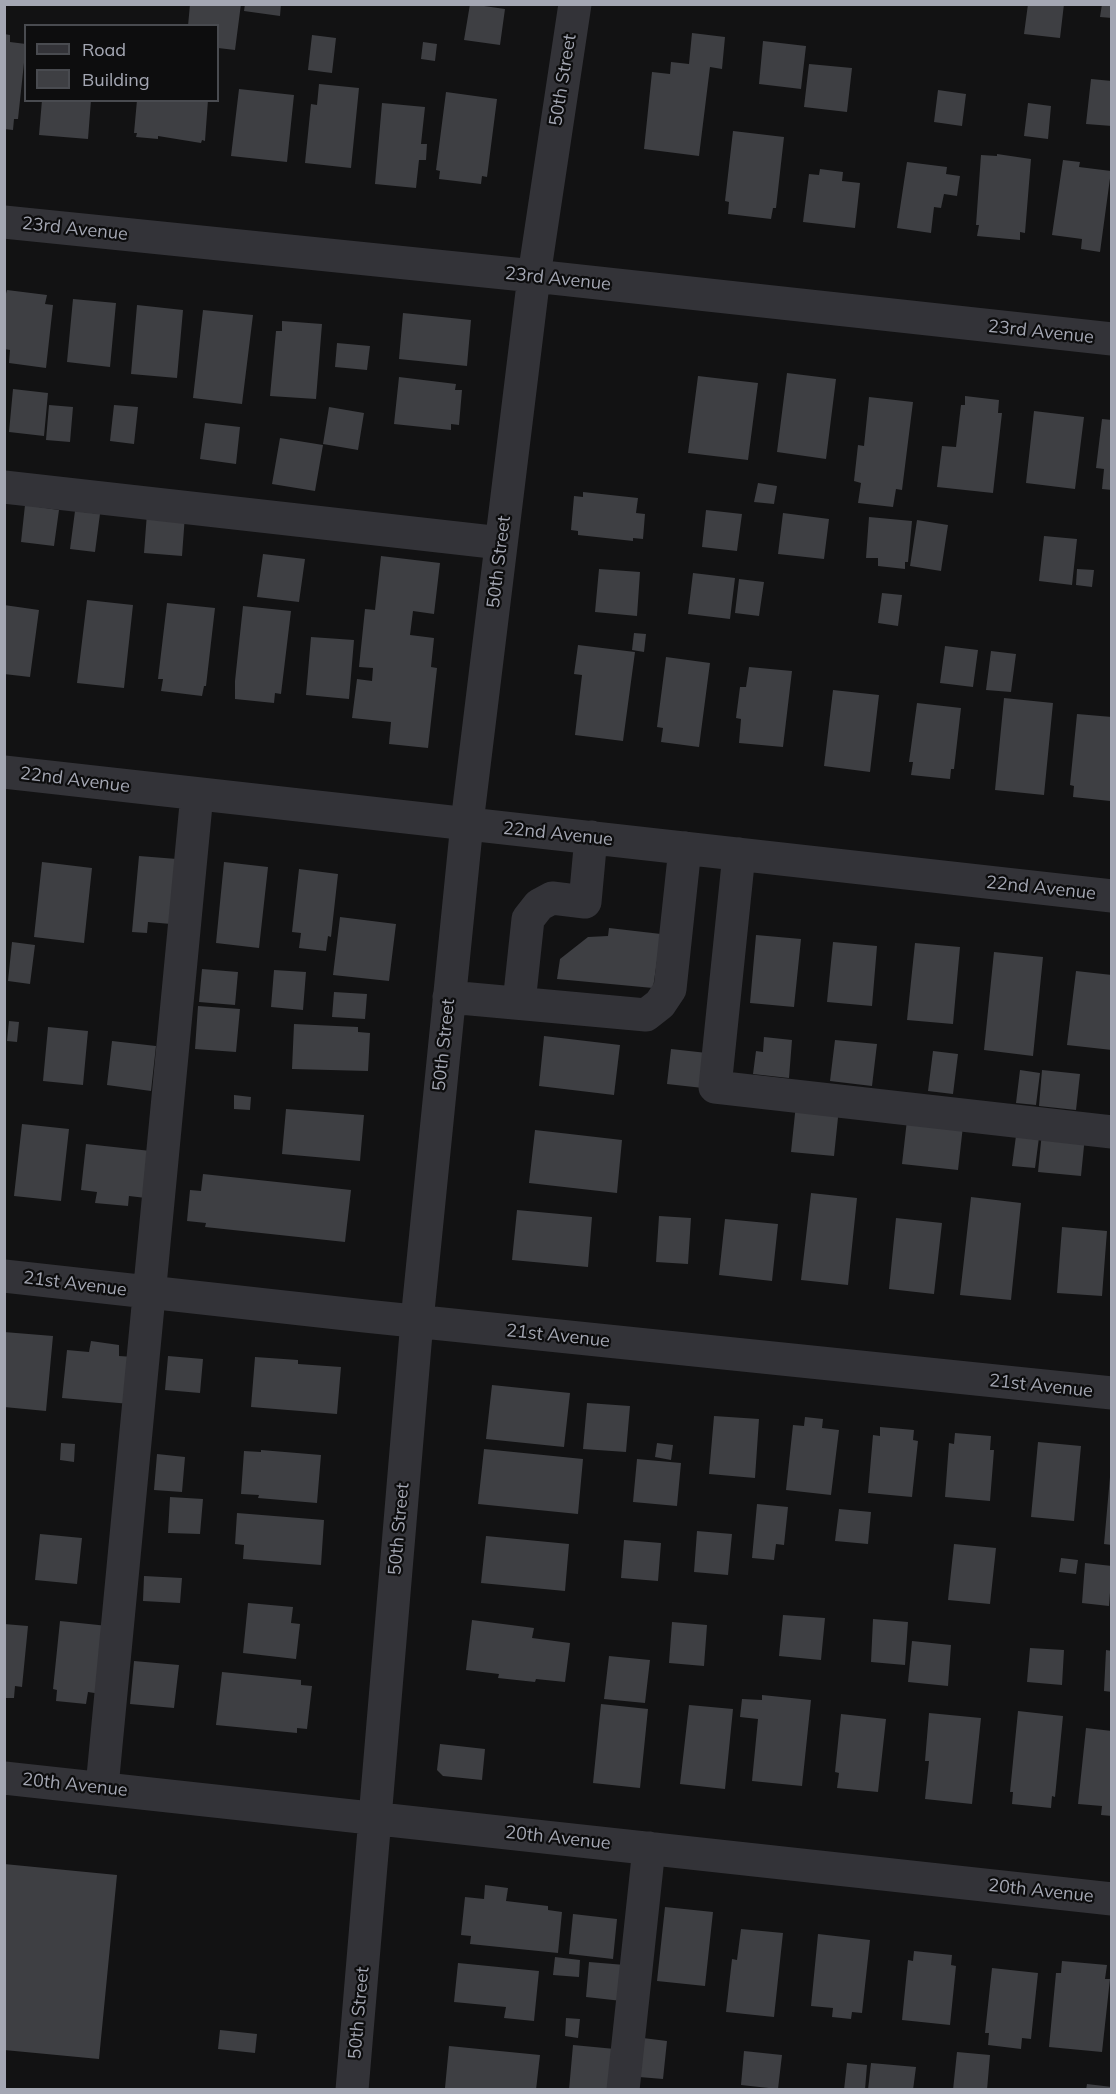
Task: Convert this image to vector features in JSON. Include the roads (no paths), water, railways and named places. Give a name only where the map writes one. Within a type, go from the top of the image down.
[{"type":"street","name":"50th Street","points":[[352,2090],[417,1321],[466,823],[569,5]]},
{"type":"street","name":"23rd Avenue","points":[[4,222],[534,276],[1112,339]]},
{"type":"street","points":[[4,487],[501,543]]},
{"type":"street","name":"22nd Avenue","points":[[4,772],[1112,896]]},
{"type":"street","points":[[102,1787],[197,794]]},
{"type":"street","points":[[519,1003],[528,919],[539,905],[552,898],[585,902],[591,837]]},
{"type":"street","points":[[449,997],[646,1016],[660,1004],[670,989],[685,848]]},
{"type":"street","points":[[739,854],[715,1087],[1112,1132]]},
{"type":"street","name":"21st Avenue","points":[[4,1276],[1112,1393]]},
{"type":"street","name":"20th Avenue","points":[[4,1778],[1112,1899]]},
{"type":"street","points":[[623,2090],[649,1848]]}]
